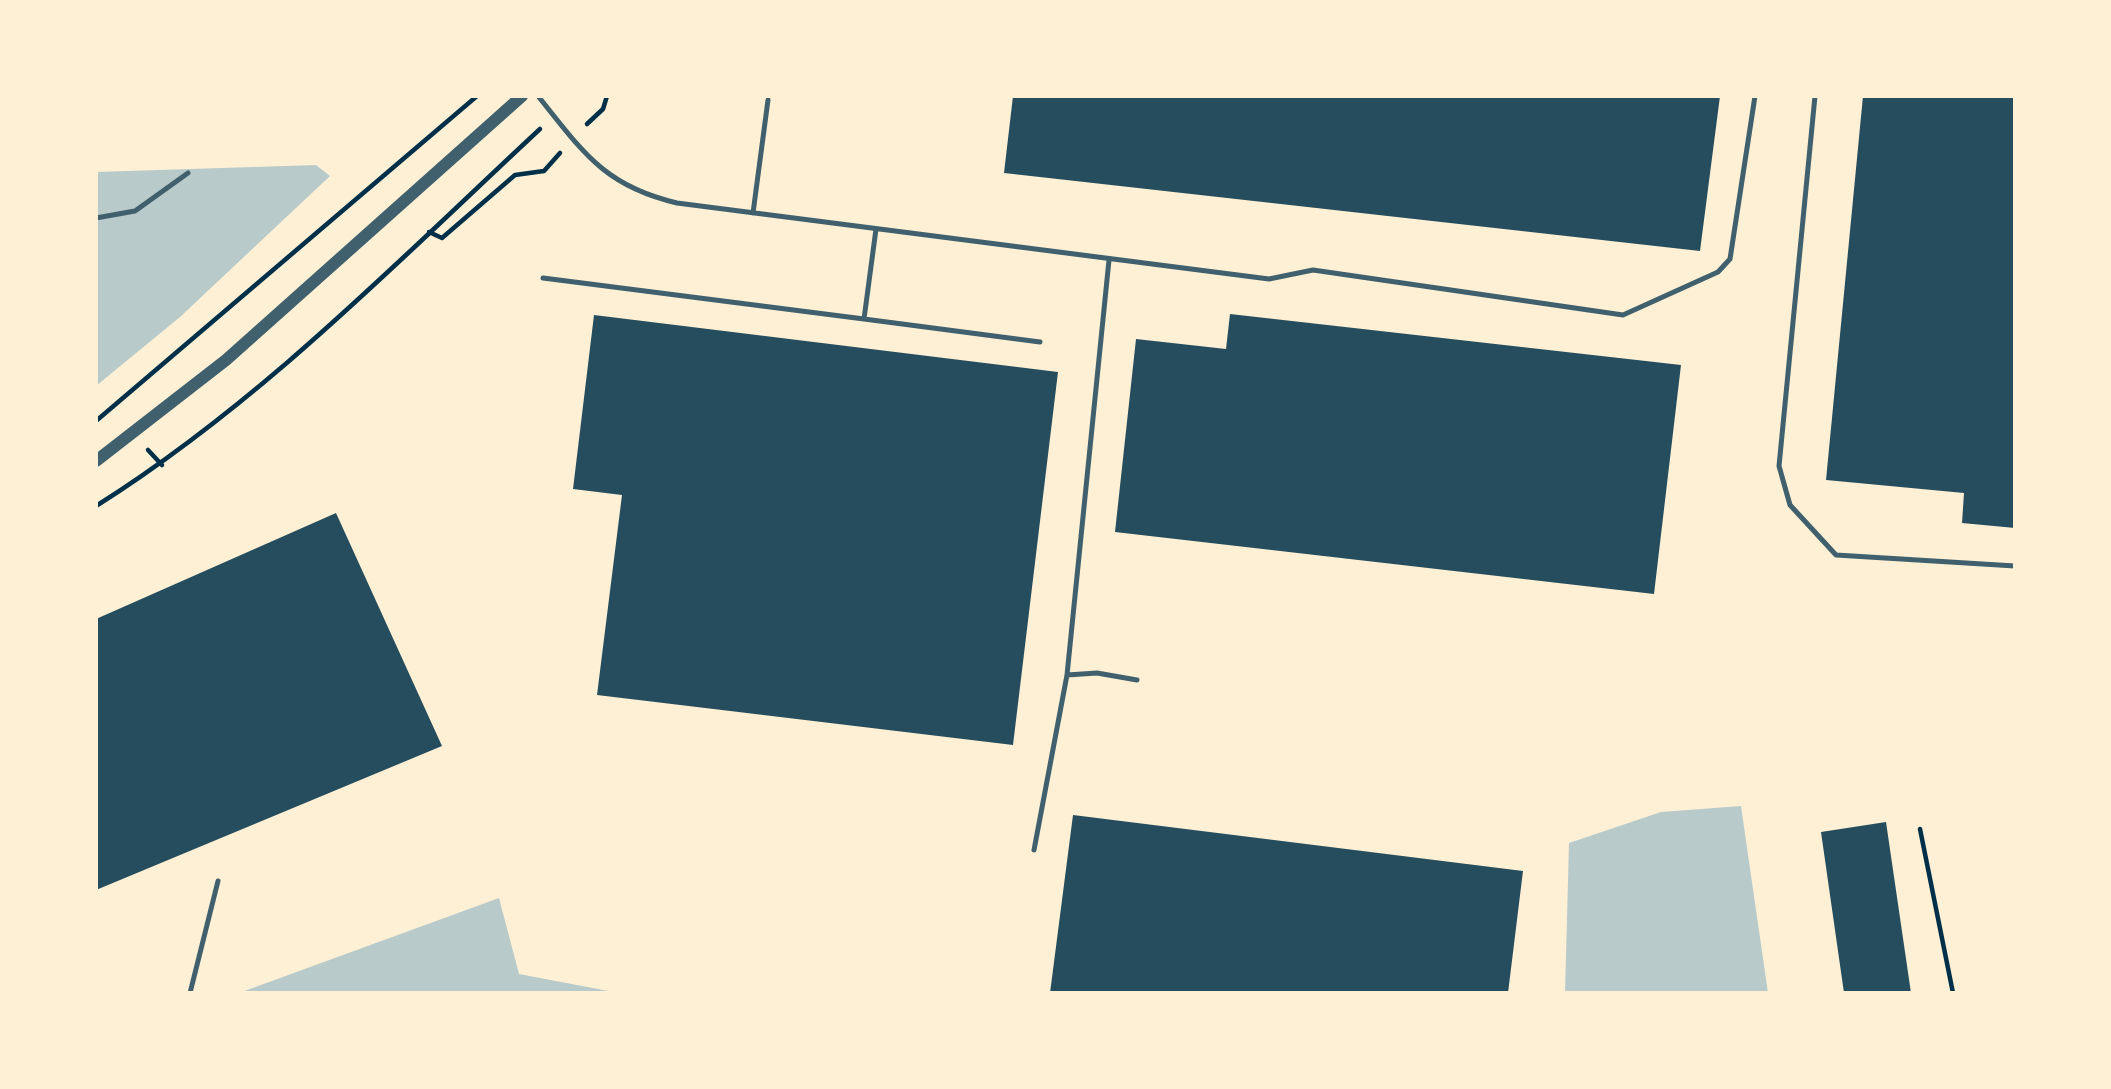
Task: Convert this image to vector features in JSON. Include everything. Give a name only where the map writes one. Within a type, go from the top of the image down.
[{"type":"street","points":[[96,461],[226,360],[522,96]]},
{"type":"lane","points":[[538,96],[572,139],[614,180],[643,195],[677,203],[1269,279],[1314,270],[1623,315],[1718,272],[1730,258],[1755,96]]},
{"type":"lane","points":[[1815,96],[1779,466],[1790,505],[1836,555],[2015,566]]},
{"type":"lane","points":[[753,213],[768,100]]},
{"type":"lane","points":[[96,218],[135,211],[188,173]]},
{"type":"lane","points":[[864,319],[876,229]]},
{"type":"lane","points":[[1034,850],[1067,675],[1109,260]]},
{"type":"lane","points":[[543,278],[1040,342]]},
{"type":"lane","points":[[1067,675],[1097,673],[1137,680]]},
{"type":"lane","points":[[190,993],[218,881]]},
{"type":"path","points":[[96,421],[477,96]]},
{"type":"path","points":[[429,232],[442,238],[515,175],[544,172],[572,139],[603,109],[607,96]]},
{"type":"path","points":[[96,506],[162,464],[253,394],[554,116]]},
{"type":"path","points":[[1920,829],[1952,993]]},
{"type":"shaded area","points":[[316,165],[330,176],[180,317],[96,386],[96,172]]},
{"type":"shaded area","points":[[1741,806],[1768,993],[1565,993],[1569,843],[1661,812]]},
{"type":"shaded area","points":[[499,898],[519,974],[619,993],[239,993]]},
{"type":"building","points":[[1013,96],[1720,96],[1700,251],[1004,173]]},
{"type":"building","points":[[1863,96],[2015,96],[2015,528],[1962,523],[1964,493],[1826,480]]},
{"type":"building","points":[[1230,314],[1681,365],[1654,594],[1115,532],[1136,339],[1226,349]]},
{"type":"building","points":[[594,315],[1058,372],[1013,745],[597,695],[622,495],[573,489]]},
{"type":"building","points":[[336,513],[442,746],[96,890],[96,619]]},
{"type":"building","points":[[1073,815],[1523,871],[1508,993],[1050,993]]},
{"type":"building","points":[[1886,822],[1911,993],[1844,993],[1821,832]]}]
